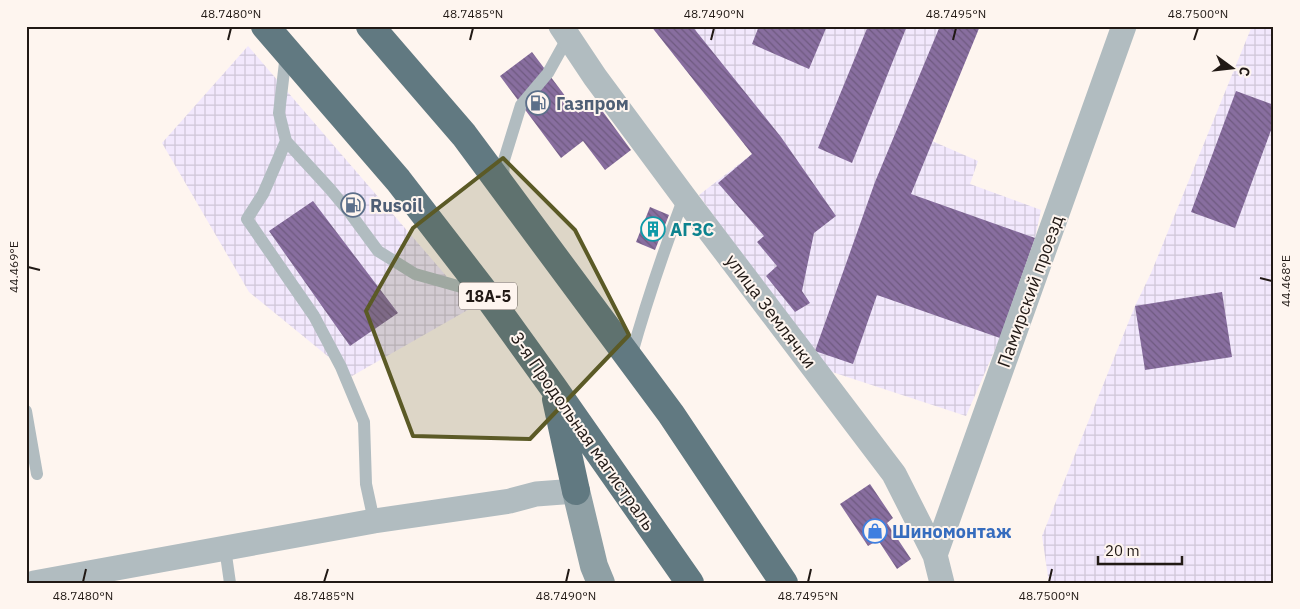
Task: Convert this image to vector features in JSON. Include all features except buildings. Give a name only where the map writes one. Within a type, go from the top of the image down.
[{"type":"highway","name":"3-я Продольная магистраль","points":[[264,26],[398,180],[486,294],[690,583]]},
{"type":"highway","points":[[370,26],[464,135],[502,186],[671,414],[784,583]]},
{"type":"highway","points":[[553,387],[576,491]]},
{"type":"street","name":"Памирский проезд","points":[[935,555],[1124,26]]},
{"type":"street","name":"улица Землячки","points":[[564,31],[595,77],[684,198],[894,474],[935,555],[942,583]]},
{"type":"street","points":[[34,583],[374,521],[510,501],[536,494],[576,491],[594,566],[601,583]]},
{"type":"lane","points":[[502,186],[504,160],[521,105],[548,73],[564,31]]},
{"type":"lane","points":[[286,51],[279,113],[286,141],[350,213],[378,252],[415,274],[486,294]]},
{"type":"lane","points":[[286,141],[263,194],[247,219],[314,316],[341,367],[364,422],[366,484],[374,521]]},
{"type":"lane","points":[[630,360],[642,316],[684,198]]},
{"type":"lane","points":[[26,410],[37,474]]},
{"type":"lane","points":[[225,548],[230,583]]},
{"type":"highlighted area","points":[[503,158],[575,230],[629,335],[530,439],[413,436],[366,311],[413,228]]},
{"type":"shaded area","points":[[651,26],[980,26],[932,141],[978,161],[970,184],[1041,210],[1035,238],[1000,338],[966,416],[820,368],[699,195],[752,154]]},
{"type":"shaded area","points":[[1252,26],[1274,26],[1274,583],[1049,583],[1042,536],[1135,306],[1151,273]]},
{"type":"shaded area","points":[[248,46],[473,307],[352,376],[249,292],[162,143]]},
{"type":"place","name":"Газпром","points":[[538,103]]},
{"type":"place","name":"Rusoil","points":[[353,205]]},
{"type":"place","name":"АГЗС","points":[[653,229]]},
{"type":"place","name":"Шиномонтаж","points":[[875,531]]}]
